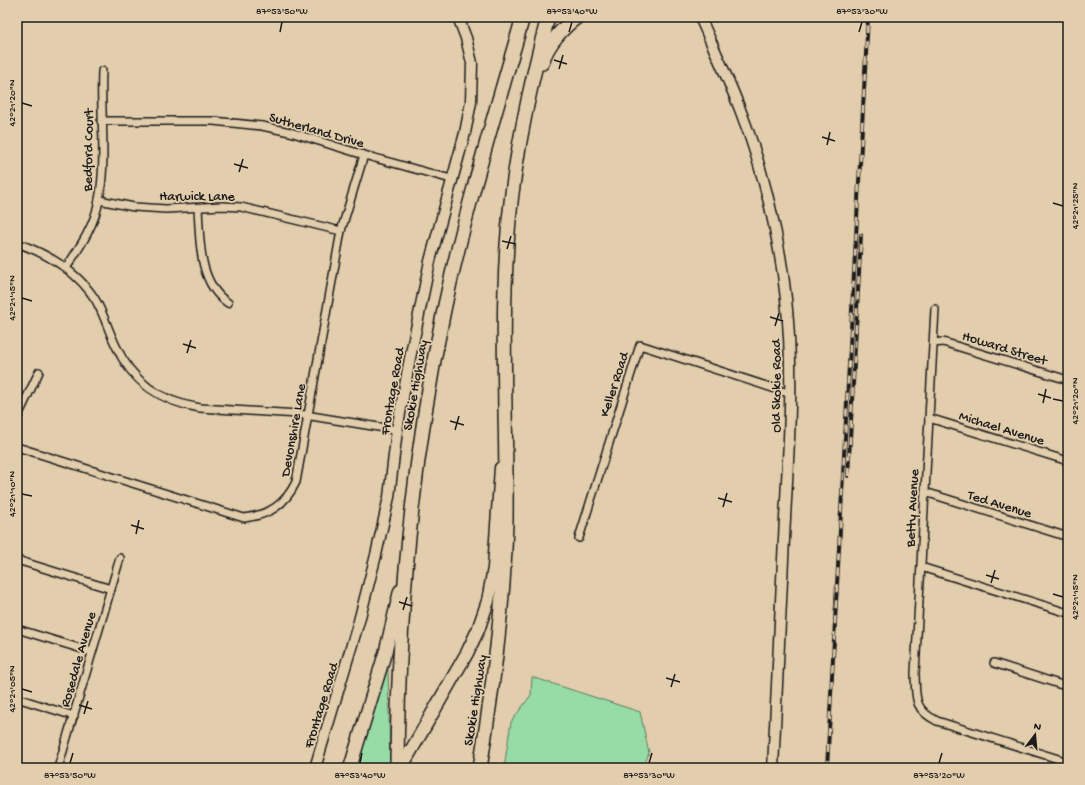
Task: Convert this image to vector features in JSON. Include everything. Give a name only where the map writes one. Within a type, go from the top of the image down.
[{"type":"highway","name":"Skokie Highway","points":[[397,768],[398,681],[404,574],[420,444],[444,311],[476,182],[523,17]]},
{"type":"highway","name":"Skokie Highway","points":[[480,768],[499,642],[506,523],[504,419],[505,274],[509,220],[516,161],[531,83],[548,17]]},
{"type":"highway","points":[[516,161],[525,140],[535,91],[544,58],[559,33],[577,17]]},
{"type":"highway","points":[[488,768],[497,706],[499,642]]},
{"type":"main road","points":[[401,768],[467,653],[478,630],[488,601],[494,568],[504,419]]},
{"type":"main road","points":[[350,768],[386,650],[404,574]]},
{"type":"street","name":"Frontage Road","points":[[315,768],[359,621],[376,554],[389,497],[397,430],[430,261],[471,102],[473,77],[469,49],[458,17]]},
{"type":"street","name":"Old Skokie Road","points":[[700,17],[741,112],[764,186],[779,254],[786,298],[790,350],[791,394],[773,768]]},
{"type":"street","name":"Bedford Court","points":[[66,268],[83,242],[99,200],[102,173],[102,71]]},
{"type":"street","name":"Sutherland Drive","points":[[101,121],[213,121],[241,123],[290,132],[364,155],[451,179]]},
{"type":"street","name":"Devonshire Lane","points":[[17,446],[244,518],[273,510],[290,494],[296,482],[341,230],[364,155]]},
{"type":"street","name":"Harwick Lane","points":[[99,200],[134,207],[166,209],[222,206],[241,207],[341,230]]},
{"type":"street","points":[[198,208],[200,241],[206,273],[214,292],[228,303]]},
{"type":"street","points":[[17,243],[44,254],[66,268],[94,298],[103,314],[122,358],[133,375],[150,391],[162,397],[186,406],[308,416],[397,430]]},
{"type":"street","name":"Betty Avenue","points":[[935,310],[915,673],[916,693],[920,708],[924,714],[937,721],[1068,762]]},
{"type":"street","name":"Howard Street","points":[[934,343],[943,342],[1068,380]]},
{"type":"street","name":"Keller Road","points":[[579,538],[640,345],[791,394]]},
{"type":"street","points":[[17,418],[39,372]]},
{"type":"street","name":"Michael Avenue","points":[[929,418],[1068,461]]},
{"type":"street","name":"Ted Avenue","points":[[925,492],[1068,537]]},
{"type":"street","name":"Rosedale Avenue","points":[[58,768],[120,558]]},
{"type":"street","points":[[17,560],[111,589]]},
{"type":"street","points":[[921,567],[1068,613]]},
{"type":"street","points":[[17,629],[92,652]]},
{"type":"street","points":[[994,663],[1068,687]]},
{"type":"street","points":[[17,698],[74,716]]},
{"type":"green space","points":[[388,666],[390,768],[355,768],[382,677]]},
{"type":"green space","points":[[532,677],[640,712],[649,753],[643,768],[504,768],[511,722],[531,695]]},
{"type":"railway","points":[[827,768],[868,17]]},
{"type":"railway","points":[[848,476],[861,235]]}]
